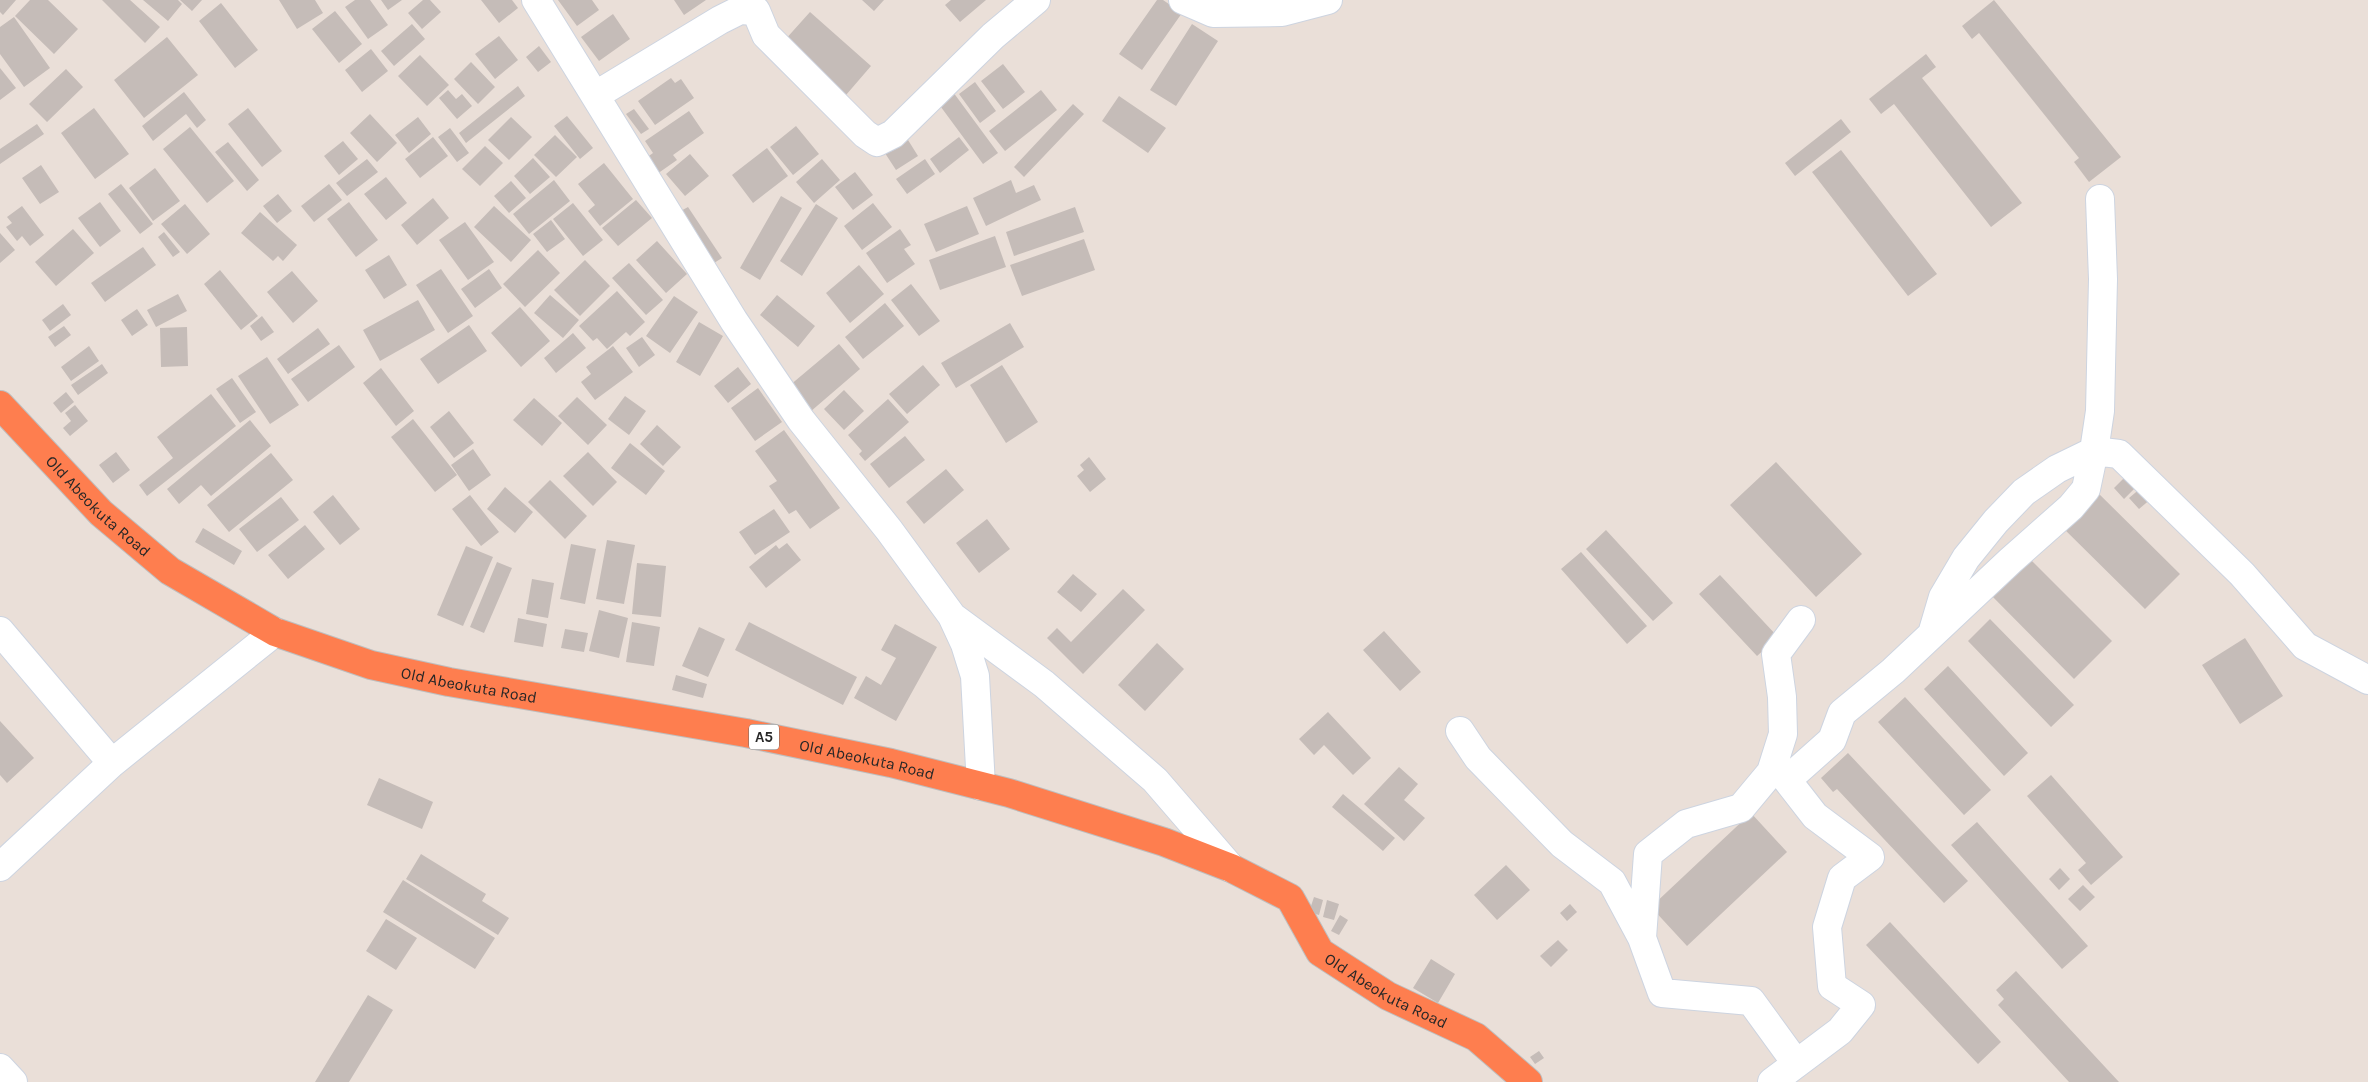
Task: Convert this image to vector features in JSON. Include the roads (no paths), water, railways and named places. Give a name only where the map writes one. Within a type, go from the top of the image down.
[{"type":"highway","name":"Old Abeokuta Road","points":[[0,405],[101,513],[170,571],[274,632],[371,665],[449,682],[746,733],[891,763],[1072,811],[1164,842],[1231,868],[1290,898],[1320,952],[1388,996],[1476,1037],[1528,1082]]},
{"type":"street","points":[[536,0],[596,95],[658,201],[750,346],[801,420],[889,530],[952,616],[965,644],[975,676],[981,786]]},
{"type":"street","points":[[596,95],[720,20],[740,10],[756,11],[766,35],[865,134],[877,142],[893,134],[994,36],[1036,0]]},
{"type":"street","points":[[1183,0],[1215,6],[1282,12],[1325,0]]},
{"type":"street","points":[[1772,1082],[1840,1031],[1861,1005],[1832,986],[1827,927],[1842,878],[1870,857],[1815,816],[1787,780],[1832,740],[1842,712],[1893,671],[2071,507],[2086,489],[2100,411],[2103,279],[2100,199]]},
{"type":"street","points":[[1932,634],[1943,597],[1966,558],[1996,521],[2024,492],[2057,469],[2094,451],[2119,454],[2242,574],[2304,646],[2368,680]]},
{"type":"street","points":[[952,616],[1044,684],[1155,780],[1231,868]]},
{"type":"street","points":[[1642,938],[1648,854],[1686,824],[1741,808],[1771,772],[1783,734],[1782,697],[1776,654],[1801,620]]},
{"type":"street","points":[[0,631],[112,763]]},
{"type":"street","points":[[0,867],[112,763],[274,632]]},
{"type":"street","points":[[1460,731],[1478,758],[1562,844],[1612,882],[1642,938],[1662,993],[1751,1001],[1796,1063]]},
{"type":"street","points":[[0,1068],[13,1082]]}]
